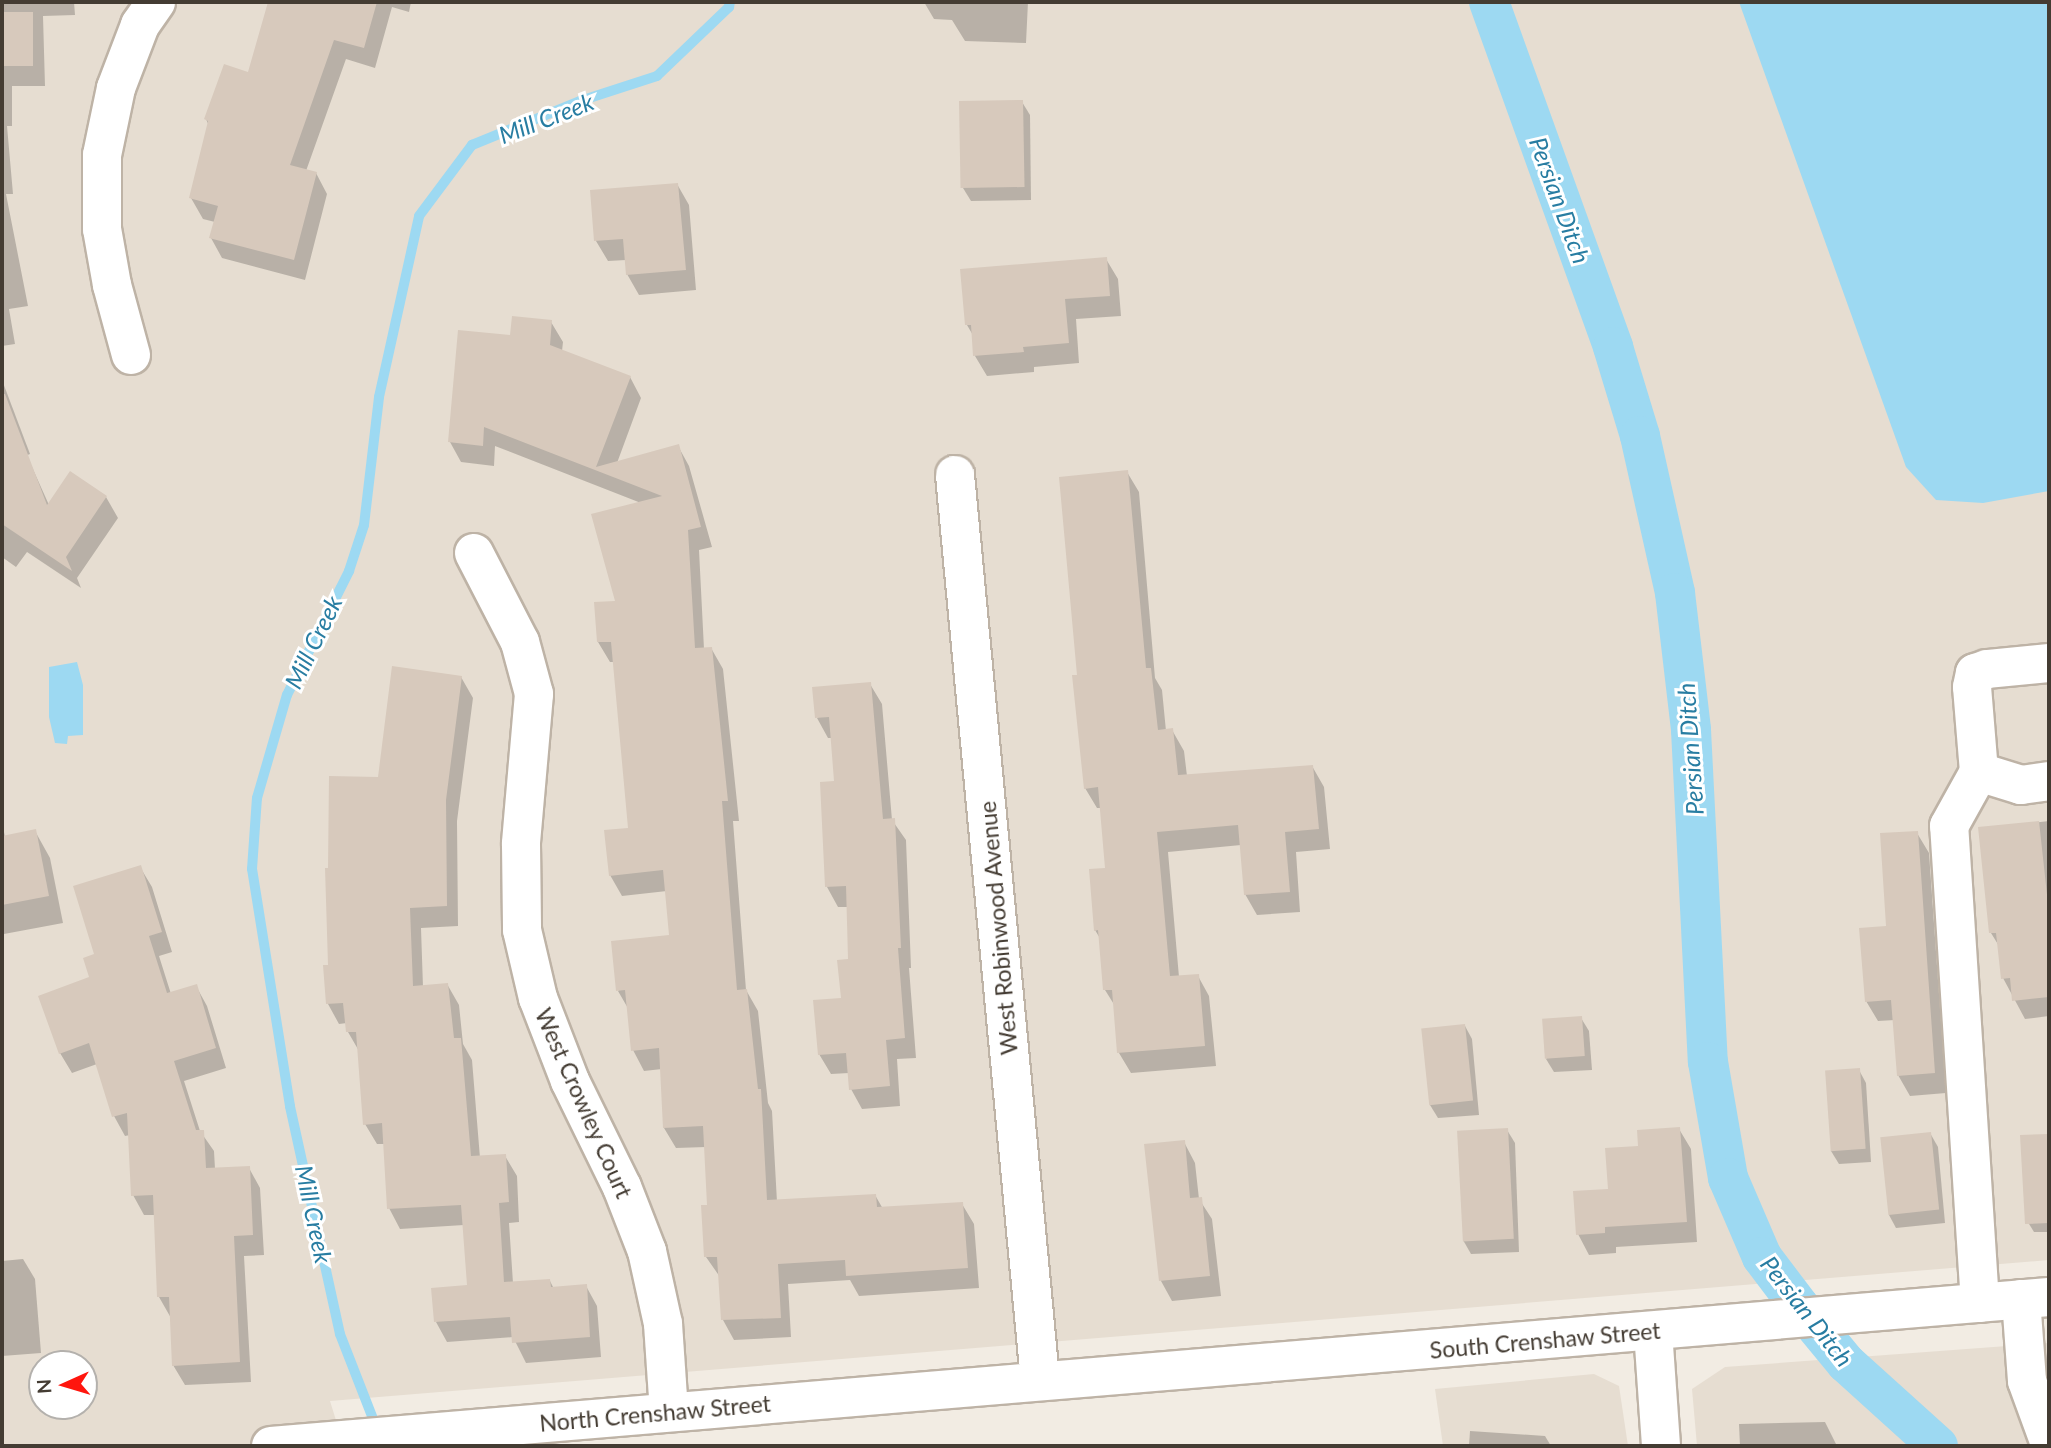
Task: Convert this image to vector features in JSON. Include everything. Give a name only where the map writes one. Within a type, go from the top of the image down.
[{"type":"street","points":[[131,355],[112,285],[102,229],[102,155],[116,88],[140,25],[156,2]]},
{"type":"street","name":"West Robinwood Avenue","points":[[955,475],[1040,1380]]},
{"type":"street","name":"West Crowley Court","points":[[474,553],[520,642],[534,694],[521,844],[522,930],[538,998],[570,1081],[622,1188],[647,1251],[663,1324],[669,1411]]},
{"type":"street","points":[[1980,1303],[1949,862],[1949,826],[1979,772],[1972,687],[1975,673],[1987,668],[2049,663]]},
{"type":"street","points":[[1979,772],[2021,785],[2049,780]]},
{"type":"street","points":[[2035,1298],[2027,1381],[2049,1441]]},
{"type":"street","name":"South Crenshaw Street","points":[[1040,1380],[2035,1298]]},
{"type":"street","points":[[1653,1331],[1661,1446]]},
{"type":"street","name":"North Crenshaw Street","points":[[271,1446],[1040,1380]]},
{"type":"shaded area","points":[[2,2],[2049,2],[2049,1260],[330,1401],[344,1446],[2,1446]]},
{"type":"shaded area","points":[[2049,1343],[2049,1446],[1697,1446],[1692,1389],[1725,1367]]},
{"type":"shaded area","points":[[1594,1374],[1619,1386],[1628,1446],[1443,1446],[1435,1389]]},
{"type":"water","points":[[1739,2],[2049,2],[2049,491],[1983,503],[1936,500],[1906,467]]},
{"type":"water","points":[[77,662],[83,685],[83,735],[68,736],[67,744],[55,743],[49,717],[49,667]]},
{"type":"building","points":[[268,2],[377,2],[364,48],[334,40],[290,165],[317,172],[294,260],[209,238],[218,206],[189,198],[208,121],[204,119],[224,64],[248,72]]},
{"type":"building","points":[[2,12],[33,12],[33,66],[2,66]]},
{"type":"building","points":[[1023,100],[1025,187],[961,188],[959,101]]},
{"type":"building","points":[[678,183],[686,270],[626,275],[623,239],[594,241],[590,190]]},
{"type":"building","points":[[1107,257],[1110,296],[1065,299],[1069,343],[1023,347],[1024,352],[973,356],[971,325],[965,325],[960,269]]},
{"type":"building","points":[[512,316],[552,320],[550,345],[631,376],[596,467],[679,444],[701,527],[688,530],[695,648],[712,647],[728,801],[722,801],[737,990],[747,989],[758,1089],[761,1089],[767,1200],[876,1194],[877,1207],[963,1202],[968,1268],[846,1276],[845,1260],[778,1264],[781,1318],[721,1320],[717,1257],[704,1257],[701,1205],[707,1205],[703,1126],[663,1128],[659,1048],[631,1051],[625,990],[616,991],[611,941],[669,935],[663,870],[609,876],[604,830],[628,828],[611,642],[597,642],[594,602],[615,601],[591,514],[662,496],[484,427],[483,446],[448,442],[458,330],[510,335]]},
{"type":"building","points":[[2,394],[5,394],[47,505],[70,471],[107,496],[66,557],[72,571],[2,524]]},
{"type":"building","points":[[1128,470],[1146,668],[1151,668],[1158,730],[1173,728],[1178,775],[1313,765],[1319,829],[1285,832],[1290,892],[1244,895],[1238,825],[1157,832],[1170,976],[1199,974],[1205,1046],[1117,1053],[1112,990],[1103,990],[1098,930],[1094,931],[1089,869],[1105,868],[1098,787],[1084,789],[1072,675],[1077,675],[1059,477]]},
{"type":"building","points":[[392,666],[462,676],[446,800],[447,906],[410,908],[413,986],[448,983],[454,1038],[461,1038],[471,1156],[506,1154],[509,1202],[499,1203],[504,1282],[550,1279],[551,1287],[587,1284],[590,1337],[512,1343],[510,1317],[434,1322],[431,1288],[467,1285],[461,1205],[387,1209],[382,1123],[363,1125],[356,1032],[346,1032],[343,1003],[326,1004],[323,965],[328,965],[325,868],[328,868],[329,776],[378,777]]},
{"type":"building","points":[[871,682],[883,819],[895,818],[901,948],[898,948],[905,1038],[886,1040],[890,1086],[849,1090],[846,1053],[818,1055],[813,1000],[841,998],[837,960],[848,959],[846,886],[825,887],[820,782],[834,781],[829,717],[815,718],[812,687]]},
{"type":"building","points":[[2039,821],[2049,913],[2049,997],[2012,1001],[2010,978],[2001,979],[1996,933],[1989,933],[1978,827]]},
{"type":"building","points":[[36,829],[49,896],[2,905],[2,836]]},
{"type":"building","points":[[1918,831],[1935,1073],[1897,1076],[1891,1000],[1865,1002],[1859,928],[1886,926],[1880,833]]},
{"type":"building","points":[[141,865],[162,932],[149,936],[167,993],[197,984],[216,1048],[174,1061],[196,1130],[204,1130],[206,1168],[250,1166],[253,1235],[234,1236],[240,1362],[172,1366],[169,1297],[157,1297],[153,1195],[131,1196],[127,1113],[112,1117],[89,1043],[59,1054],[38,996],[89,977],[83,958],[94,954],[73,886]]},
{"type":"building","points":[[1582,1016],[1585,1056],[1545,1059],[1542,1019]]},
{"type":"building","points":[[1465,1024],[1473,1101],[1429,1105],[1421,1029]]},
{"type":"building","points":[[1860,1068],[1866,1149],[1831,1151],[1825,1070]]},
{"type":"building","points":[[1680,1127],[1687,1222],[1605,1227],[1605,1233],[1576,1235],[1573,1191],[1608,1189],[1605,1148],[1638,1146],[1637,1130]]},
{"type":"building","points":[[1508,1128],[1514,1239],[1463,1242],[1457,1131]]},
{"type":"building","points":[[1931,1132],[1939,1210],[1888,1215],[1880,1137]]},
{"type":"building","points":[[2049,1134],[2049,1223],[2025,1224],[2020,1135]]},
{"type":"building","points":[[1185,1140],[1190,1198],[1202,1197],[1210,1276],[1159,1281],[1144,1144]]},
{"type":"waterway","name":"Mill Creek","points":[[377,1429],[340,1334],[290,1106],[252,869],[257,798],[287,695],[349,571],[364,525],[379,397],[419,216],[472,145],[580,101],[657,76],[729,7],[730,2]]},
{"type":"waterway","name":"Persian Ditch","points":[[1489,2],[1613,347],[1640,436],[1675,593],[1691,730],[1708,1062],[1728,1178],[1762,1257],[1799,1306],[1846,1363],[1938,1446]]}]
